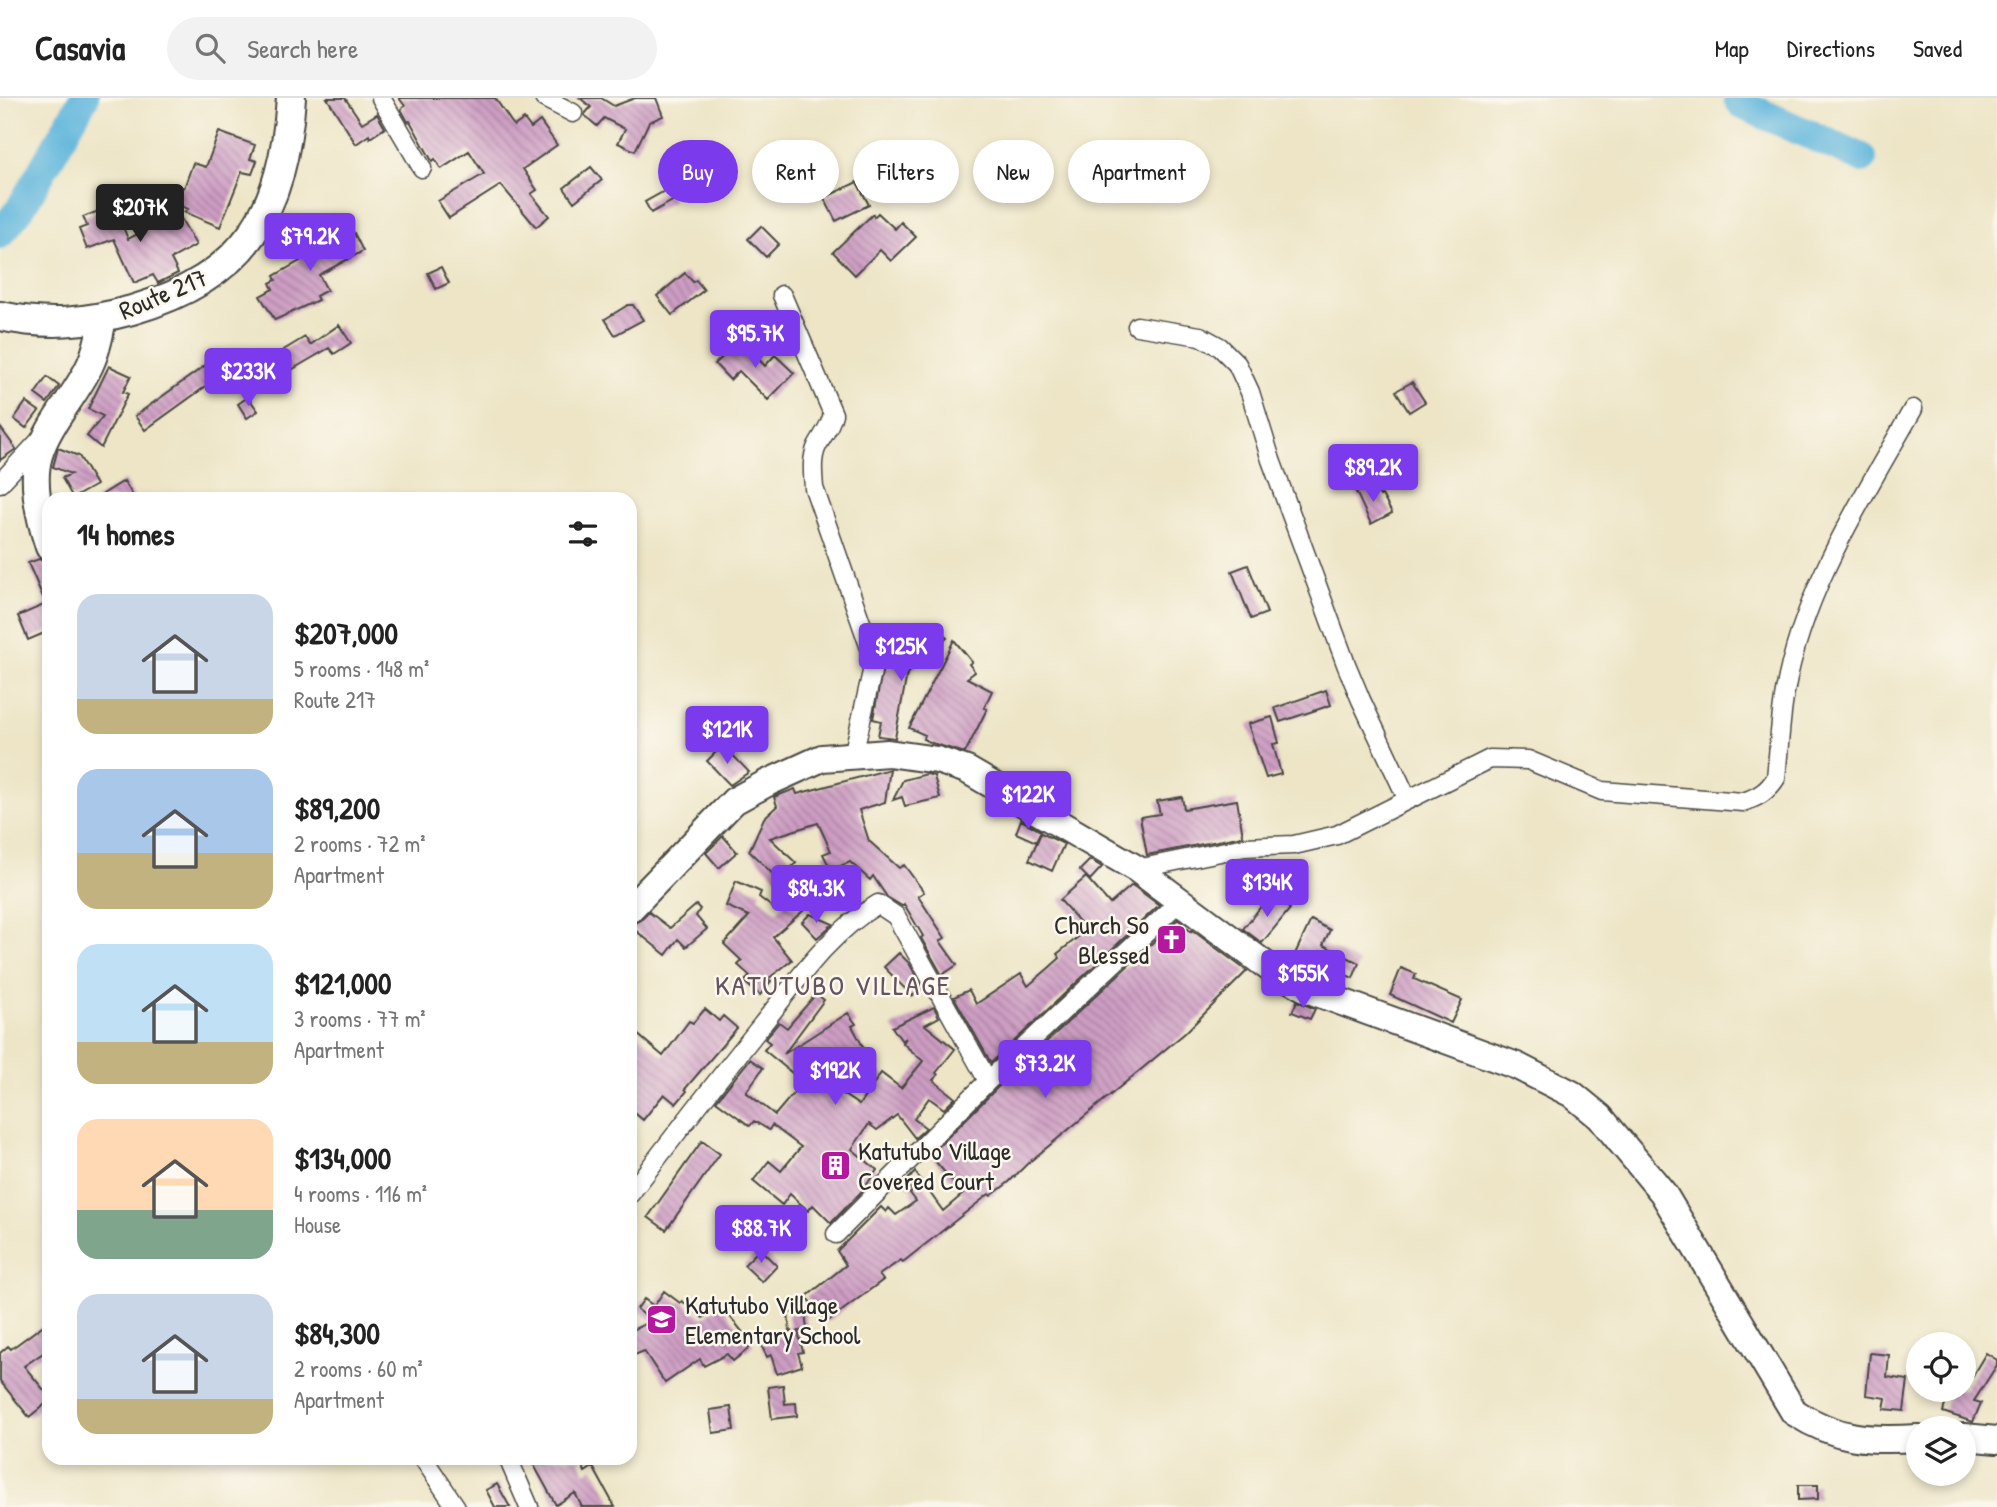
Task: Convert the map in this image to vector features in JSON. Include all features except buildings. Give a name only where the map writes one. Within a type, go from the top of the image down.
[{"type":"main road","name":"Route 217","points":[[1,316],[65,324],[103,318],[164,299],[198,284],[221,269],[234,256],[265,211],[275,190],[291,98]]},
{"type":"street","points":[[381,98],[422,168]]},
{"type":"street","points":[[544,98],[573,113]]},
{"type":"street","points":[[782,295],[833,414],[831,425],[816,449],[812,467],[814,488],[871,651],[872,672],[853,756]]},
{"type":"street","points":[[0,483],[47,433],[89,366],[98,345],[103,318]]},
{"type":"street","points":[[1138,326],[1200,336],[1220,347],[1237,364],[1250,392],[1346,664],[1407,798]]},
{"type":"street","points":[[1138,869],[1245,846],[1294,845],[1337,835],[1490,759],[1528,760],[1602,791],[1743,802],[1757,797],[1776,778],[1785,691],[1803,625],[1826,566],[1913,409]]},
{"type":"street","points":[[42,514],[36,485],[38,458],[47,433]]},
{"type":"street","points":[[637,902],[734,802],[767,783],[822,758],[888,753],[937,760],[967,770],[1138,869],[1271,969],[1309,990],[1517,1066],[1572,1094],[1601,1117],[1663,1194],[1794,1412],[1816,1426],[1845,1436],[1877,1440],[1906,1439]]},
{"type":"street","points":[[836,1234],[988,1081],[1179,902]]},
{"type":"street","points":[[637,1185],[820,951],[862,914],[878,904],[896,916],[988,1081]]},
{"type":"street","points":[[1976,1438],[1997,1440]]},
{"type":"street","points":[[429,1465],[456,1507]]},
{"type":"street","points":[[511,1465],[529,1507]]},
{"type":"waterway","points":[[0,234],[20,209],[84,98]]},
{"type":"waterway","points":[[1738,98],[1743,105],[1862,158]]},
{"type":"place","name":"Church So Blessed","points":[[1172,940]]},
{"type":"place","name":"Katutubo Village Covered Court","points":[[835,1166]]},
{"type":"place","name":"Katutubo Village Elementary School","points":[[662,1320]]},
{"type":"district","name":"KATUTUBO VILLAGE","points":[[833,985]]}]
